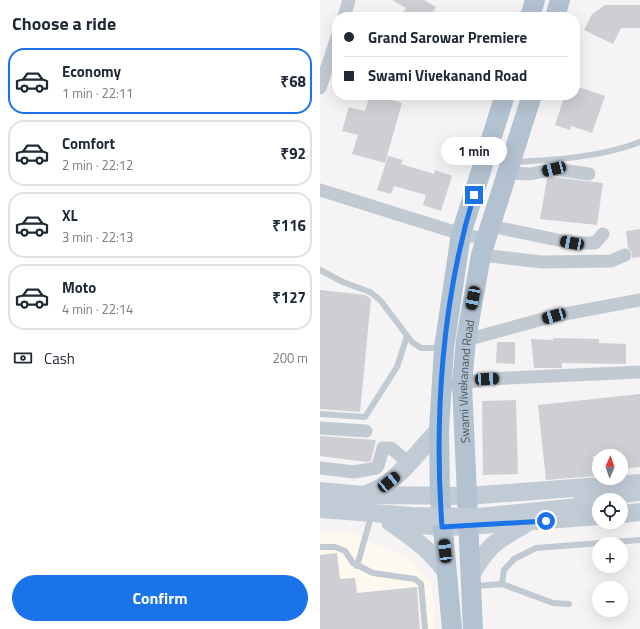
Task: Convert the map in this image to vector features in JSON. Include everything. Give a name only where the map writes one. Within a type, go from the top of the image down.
[{"type":"main road","points":[[531,12],[535,0]]},
{"type":"main road","points":[[556,12],[560,0]]},
{"type":"main road","name":"Swami Vivekanand Road","points":[[452,629],[440,497],[439,430],[444,348],[461,234],[503,100]]},
{"type":"main road","name":"Swami Vivekanand Road","points":[[473,629],[462,384],[466,340],[486,240],[530,100]]},
{"type":"main road","points":[[364,495],[381,489],[409,463],[439,430]]},
{"type":"main road","points":[[320,491],[364,495],[440,497],[640,483]]},
{"type":"main road","points":[[320,502],[425,510],[482,509],[640,492]]},
{"type":"main road","points":[[628,502],[640,501]]},
{"type":"main road","points":[[320,509],[412,516],[478,517],[592,506]]},
{"type":"main road","points":[[628,513],[640,512]]},
{"type":"main road","points":[[320,516],[442,527],[562,520]]},
{"type":"main road","points":[[471,582],[485,552],[501,538],[526,524],[592,517]]},
{"type":"main road","points":[[389,522],[425,547],[436,558],[448,575]]},
{"type":"street","points":[[345,12],[349,0]]},
{"type":"street","points":[[320,88],[332,52]]},
{"type":"street","points":[[510,167],[539,173],[554,169],[590,174]]},
{"type":"street","points":[[320,190],[461,234],[486,240],[542,262],[611,261],[625,255]]},
{"type":"street","points":[[486,240],[595,243],[603,234]]},
{"type":"street","points":[[466,340],[554,316],[640,300]]},
{"type":"street","points":[[442,387],[487,379],[640,372]]},
{"type":"street","points":[[320,428],[366,430]]},
{"type":"street","points":[[320,468],[354,472],[376,468],[378,466],[383,448],[388,447],[409,463]]},
{"type":"lane","points":[[510,167],[593,155],[625,148],[640,142]]},
{"type":"lane","points":[[320,270],[343,282],[370,292],[380,300],[412,342],[421,348],[444,348]]},
{"type":"lane","points":[[320,414],[365,417],[397,367],[407,336]]},
{"type":"lane","points":[[357,566],[370,520]]},
{"type":"lane","points":[[502,584],[504,570],[514,559],[536,548],[640,540]]},
{"type":"lane","points":[[320,547],[335,546],[345,551],[357,566],[373,573],[415,579],[421,584],[425,629]]},
{"type":"lane","points":[[471,582],[502,584],[553,603],[569,604]]},
{"type":"shaded area","points":[[320,532],[354,533],[411,560],[430,581],[435,605],[433,629],[320,629]]},
{"type":"building","points":[[392,0],[424,0],[436,7],[433,12],[404,12],[406,8]]},
{"type":"building","points":[[605,5],[640,5],[640,28],[621,28],[613,44],[584,30],[592,14]]},
{"type":"building","points":[[580,88],[605,96],[592,133],[571,126],[570,130],[555,125],[563,100],[580,100]]},
{"type":"building","points":[[368,100],[392,100],[402,103],[385,163],[352,154],[358,135],[342,131],[349,107],[365,111]]},
{"type":"building","points":[[388,156],[403,160],[401,164],[434,174],[435,170],[452,176],[441,211],[423,205],[426,195],[394,186],[391,194],[377,190]]},
{"type":"building","points":[[552,177],[603,183],[597,225],[540,219],[547,179]]},
{"type":"building","points":[[640,229],[640,257],[632,258],[632,252],[628,248],[626,231]]},
{"type":"building","points":[[320,290],[365,295],[371,299],[360,412],[320,409]]},
{"type":"building","points":[[553,338],[599,339],[599,343],[626,344],[626,364],[562,363],[562,368],[534,368],[531,339],[553,340]]},
{"type":"building","points":[[497,342],[515,342],[515,364],[496,363]]},
{"type":"building","points":[[640,394],[640,467],[628,468],[628,449],[592,449],[592,476],[546,480],[538,405]]},
{"type":"building","points":[[516,400],[518,474],[483,475],[482,401]]},
{"type":"building","points":[[320,436],[376,440],[371,461],[366,462],[320,456]]},
{"type":"building","points":[[337,553],[340,579],[355,578],[357,593],[417,587],[420,629],[320,629],[320,555]]},
{"type":"route","points":[[474,195],[461,234],[444,348],[439,430],[442,527],[546,521]]}]
